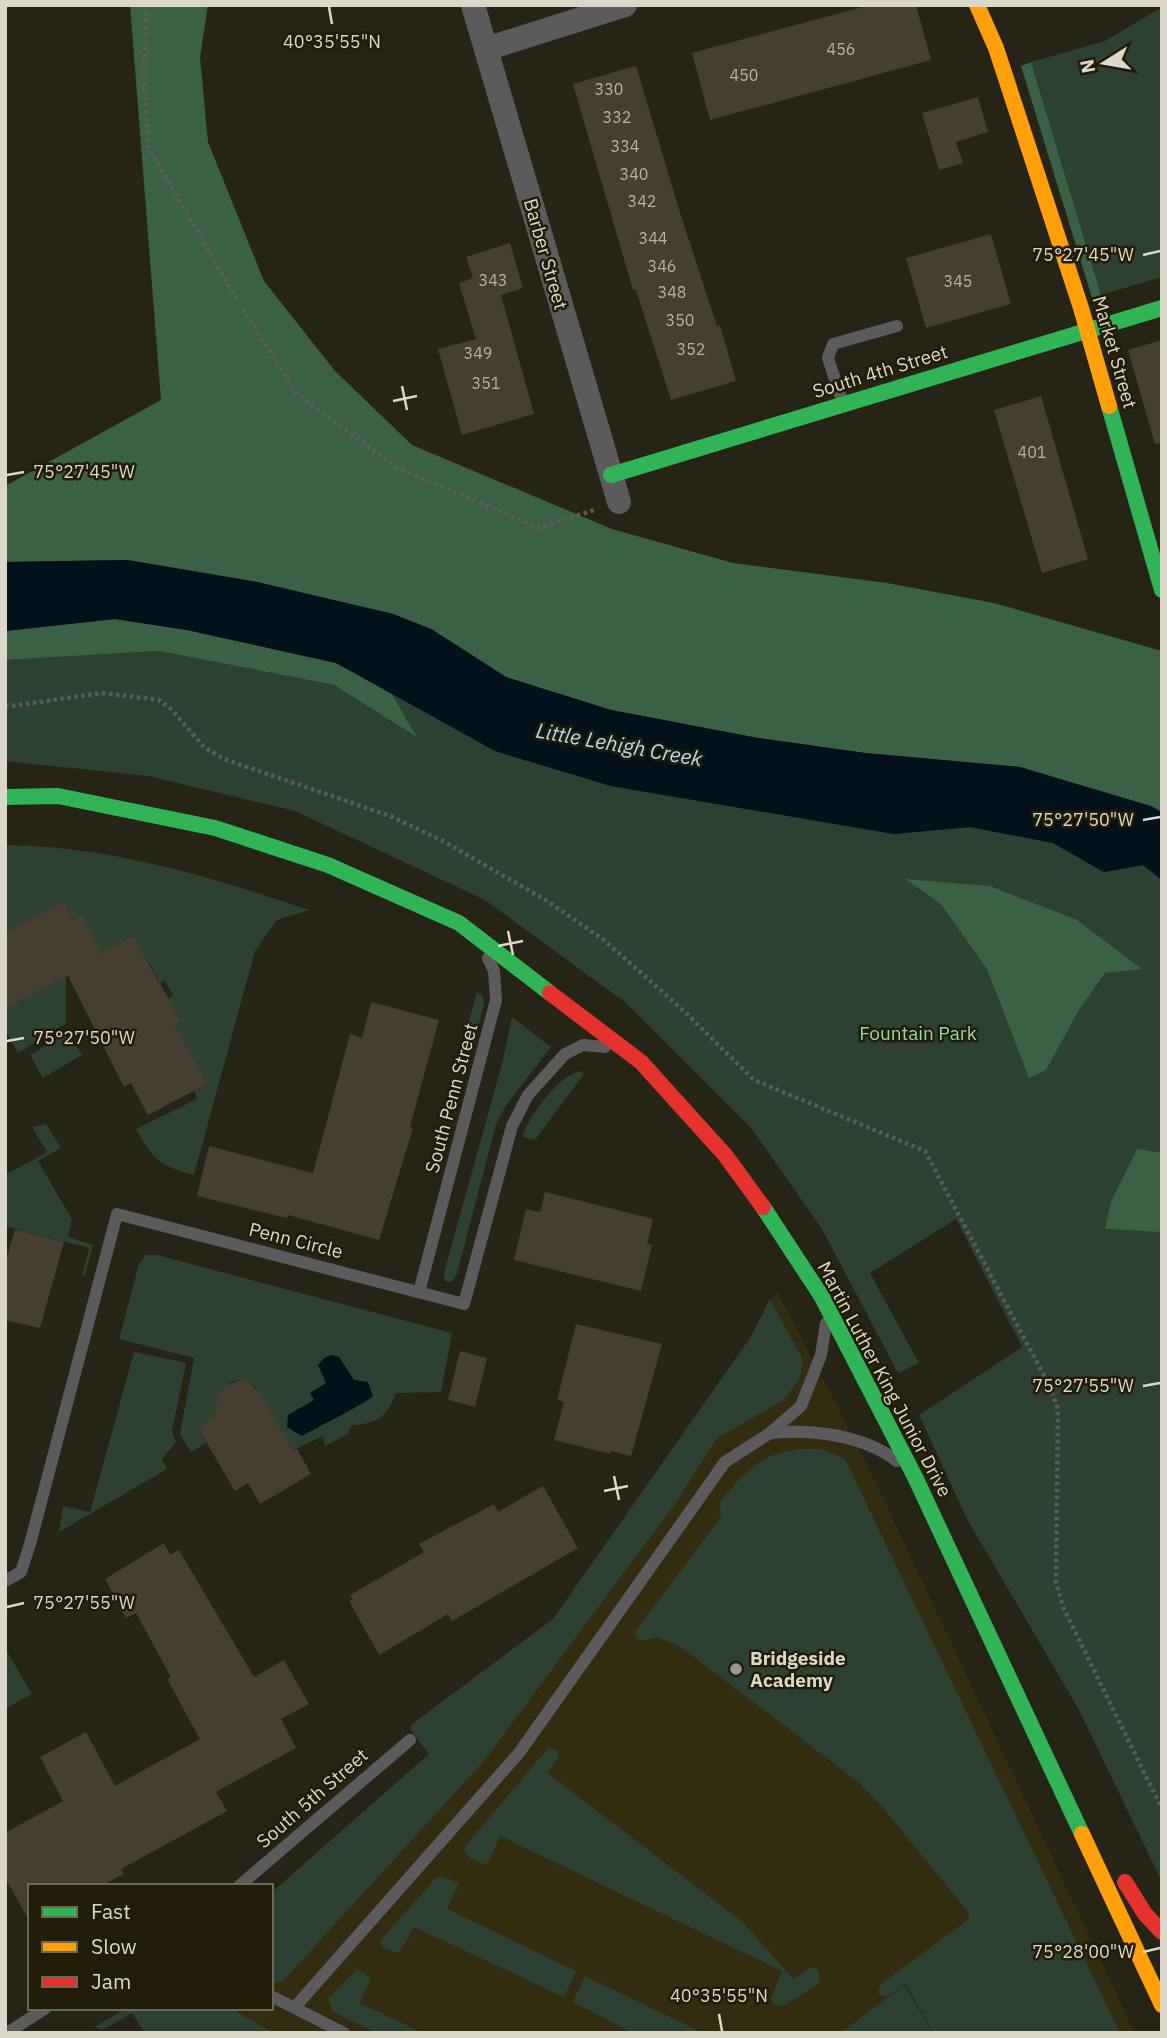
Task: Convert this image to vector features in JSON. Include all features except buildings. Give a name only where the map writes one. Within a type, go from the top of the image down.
[{"type":"main road","name":"Market Street","points":[[977,5],[996,47],[1088,330],[1162,590]]},
{"type":"main road","name":"South 4th Street","points":[[611,475],[1162,308]]},
{"type":"main road","name":"Martin Luther King Junior Drive","points":[[5,797],[58,796],[215,828],[328,866],[459,923],[641,1062],[725,1155],[785,1238],[822,1297],[915,1478],[1040,1738],[1162,2005]]},
{"type":"main road","points":[[1040,1738],[1108,1855],[1146,1914],[1162,1932]]},
{"type":"street","name":"Barber Street","points":[[473,5],[619,502]]},
{"type":"street","points":[[486,49],[625,5]]},
{"type":"lane","points":[[843,405],[828,358],[833,344],[897,326]]},
{"type":"lane","name":"South Penn Street","points":[[419,1292],[496,1000],[494,971],[485,950],[459,923]]},
{"type":"lane","name":"Penn Circle","points":[[5,1581],[21,1572],[30,1544],[117,1214],[464,1304],[512,1126],[528,1095],[565,1054],[583,1045],[604,1047],[641,1062]]},
{"type":"lane","points":[[295,2007],[519,1753],[725,1462],[770,1433],[801,1406],[807,1395],[827,1328],[822,1297]]},
{"type":"lane","points":[[770,1433],[797,1430],[869,1445],[893,1458],[915,1478]]},
{"type":"lane","name":"South 5th Street","points":[[241,1884],[410,1740]]},
{"type":"lane","points":[[273,1997],[344,2033]]},
{"type":"lane","points":[[7,2033],[43,2010]]},
{"type":"path","points":[[147,5],[144,72],[148,146],[230,288],[296,393],[396,467],[539,528],[619,502]]},
{"type":"shaded area","name":"Bridgeside Academy","points":[[777,1291],[866,1462],[1135,2033],[240,2033],[194,2010],[273,2010],[273,1891],[429,1754],[553,1620],[750,1338]]},
{"type":"green space","points":[[130,5],[208,5],[200,57],[208,142],[264,281],[335,371],[412,445],[612,529],[733,563],[887,583],[994,603],[1162,651],[1162,812],[1020,767],[865,753],[758,738],[611,710],[506,677],[431,629],[393,614],[257,582],[127,560],[5,562],[5,486],[161,400]]},
{"type":"green space","points":[[1162,7],[1162,277],[1101,295],[1031,62],[1105,41]]},
{"type":"green space","points":[[1031,62],[1101,295],[1092,298],[1021,66]]},
{"type":"green space","points":[[115,619],[187,630],[336,663],[391,692],[417,737],[334,685],[159,651],[5,660],[5,631]]},
{"type":"green space","name":"Fountain Park","points":[[159,651],[334,685],[411,726],[391,692],[495,751],[611,786],[894,834],[970,827],[1053,843],[1104,872],[1143,865],[1162,880],[1162,1882],[1079,1710],[967,1519],[919,1415],[1022,1347],[956,1219],[870,1273],[919,1363],[898,1373],[822,1229],[752,1129],[626,1003],[485,900],[295,811],[148,776],[5,761],[5,660]]},
{"type":"green space","points":[[5,845],[121,857],[198,875],[309,910],[277,920],[255,951],[194,1175],[165,1165],[147,1148],[136,1129],[197,1099],[194,1091],[207,1084],[175,1024],[180,1022],[168,999],[173,995],[165,981],[160,983],[149,962],[142,966],[133,936],[95,956],[82,916],[73,920],[64,902],[5,932]]},
{"type":"green space","points":[[905,879],[990,886],[1077,920],[1142,969],[1105,973],[1079,1010],[1046,1070],[1029,1078],[987,969],[941,904]]},
{"type":"green space","points":[[66,977],[66,1023],[18,1053],[5,1030],[5,1009]]},
{"type":"green space","points":[[477,992],[482,995],[484,1003],[473,1050],[462,1047]]},
{"type":"green space","points":[[512,1017],[551,1047],[507,1104],[496,1124],[457,1274],[452,1282],[447,1282],[444,1278],[445,1269],[502,1064]]},
{"type":"green space","points":[[68,1032],[82,1055],[43,1078],[30,1055]]},
{"type":"green space","points":[[580,1071],[584,1074],[535,1140],[522,1137],[545,1098],[563,1080]]},
{"type":"green space","points":[[46,1124],[61,1148],[38,1161],[72,1219],[68,1237],[93,1245],[85,1275],[82,1276],[89,1248],[5,1226],[5,1175],[47,1152],[32,1127]]},
{"type":"green space","points":[[1137,1149],[1162,1153],[1162,1232],[1105,1229],[1111,1202]]},
{"type":"green space","points":[[146,1255],[157,1255],[452,1333],[441,1392],[396,1393],[389,1408],[375,1421],[352,1425],[348,1434],[325,1446],[323,1436],[293,1450],[255,1386],[238,1380],[226,1385],[221,1393],[221,1415],[198,1428],[206,1443],[191,1452],[180,1434],[194,1358],[119,1339],[139,1264]]},
{"type":"green space","points":[[770,1299],[803,1360],[800,1378],[784,1400],[719,1437],[678,1500],[484,1761],[283,1981],[273,1984],[273,1891],[429,1754],[411,1731],[411,1725],[553,1619],[750,1338]]},
{"type":"green space","points":[[134,1352],[186,1363],[172,1431],[176,1442],[162,1459],[167,1469],[59,1532],[63,1506],[90,1512]]},
{"type":"green space","points":[[822,1449],[845,1459],[1120,2033],[934,2033],[905,1983],[888,1996],[881,1996],[878,1993],[881,1984],[969,1919],[969,1913],[883,1808],[858,1782],[681,1647],[658,1637],[641,1641],[637,1638],[635,1632],[721,1517],[720,1502],[741,1477],[775,1454]]},
{"type":"green space","points":[[5,1648],[32,1694],[5,1709]]},
{"type":"green space","points":[[548,1748],[557,1750],[559,1756],[547,1773],[743,1922],[793,1979],[809,1968],[818,1969],[820,1981],[817,1985],[783,2006],[773,2005],[771,1998],[782,1971],[500,1836],[487,1865],[469,1858],[464,1849],[467,1844]]},
{"type":"green space","points":[[443,1877],[459,1883],[447,1909],[576,1971],[564,1997],[414,1927],[399,1953],[384,1948],[380,1942],[383,1937],[436,1878]]},
{"type":"green space","points":[[357,1969],[371,1978],[360,2003],[423,2033],[377,2033],[333,2012],[328,1999]]},
{"type":"green space","points":[[585,1976],[703,2033],[633,2033],[573,2002]]},
{"type":"green space","points":[[904,1985],[933,2033],[841,2033]]},
{"type":"green space","points":[[123,2010],[234,2010],[273,2033],[145,2033],[132,2013],[102,2030],[95,2027]]},
{"type":"water","name":"Little Lehigh Creek","points":[[127,560],[257,582],[393,614],[431,629],[506,677],[611,710],[758,738],[865,753],[1020,767],[1151,806],[1162,812],[1162,880],[1143,865],[1104,872],[1053,843],[970,827],[894,834],[611,786],[495,751],[336,663],[187,630],[115,619],[5,631],[5,562]]},
{"type":"water","points":[[332,1355],[339,1357],[354,1380],[368,1382],[373,1396],[302,1436],[287,1427],[288,1415],[314,1400],[310,1393],[326,1383],[318,1365],[324,1358]]},
{"type":"traffic: fast","points":[[611,475],[1162,308]]},
{"type":"traffic: fast","points":[[1109,406],[1162,590]]},
{"type":"traffic: fast","points":[[5,797],[58,796],[215,828],[328,865],[459,923],[550,993]]},
{"type":"traffic: fast","points":[[763,1207],[822,1297],[915,1477],[1082,1834]]},
{"type":"traffic: slow","points":[[977,5],[996,48],[1081,308],[1109,406]]},
{"type":"traffic: slow","points":[[1082,1834],[1162,2005]]},
{"type":"traffic: jam","points":[[550,993],[641,1062],[725,1155],[763,1207]]},
{"type":"traffic: jam","points":[[1125,1882],[1145,1914],[1162,1932]]},
{"type":"place","name":"Bridgeside Academy","points":[[736,1669]]}]
